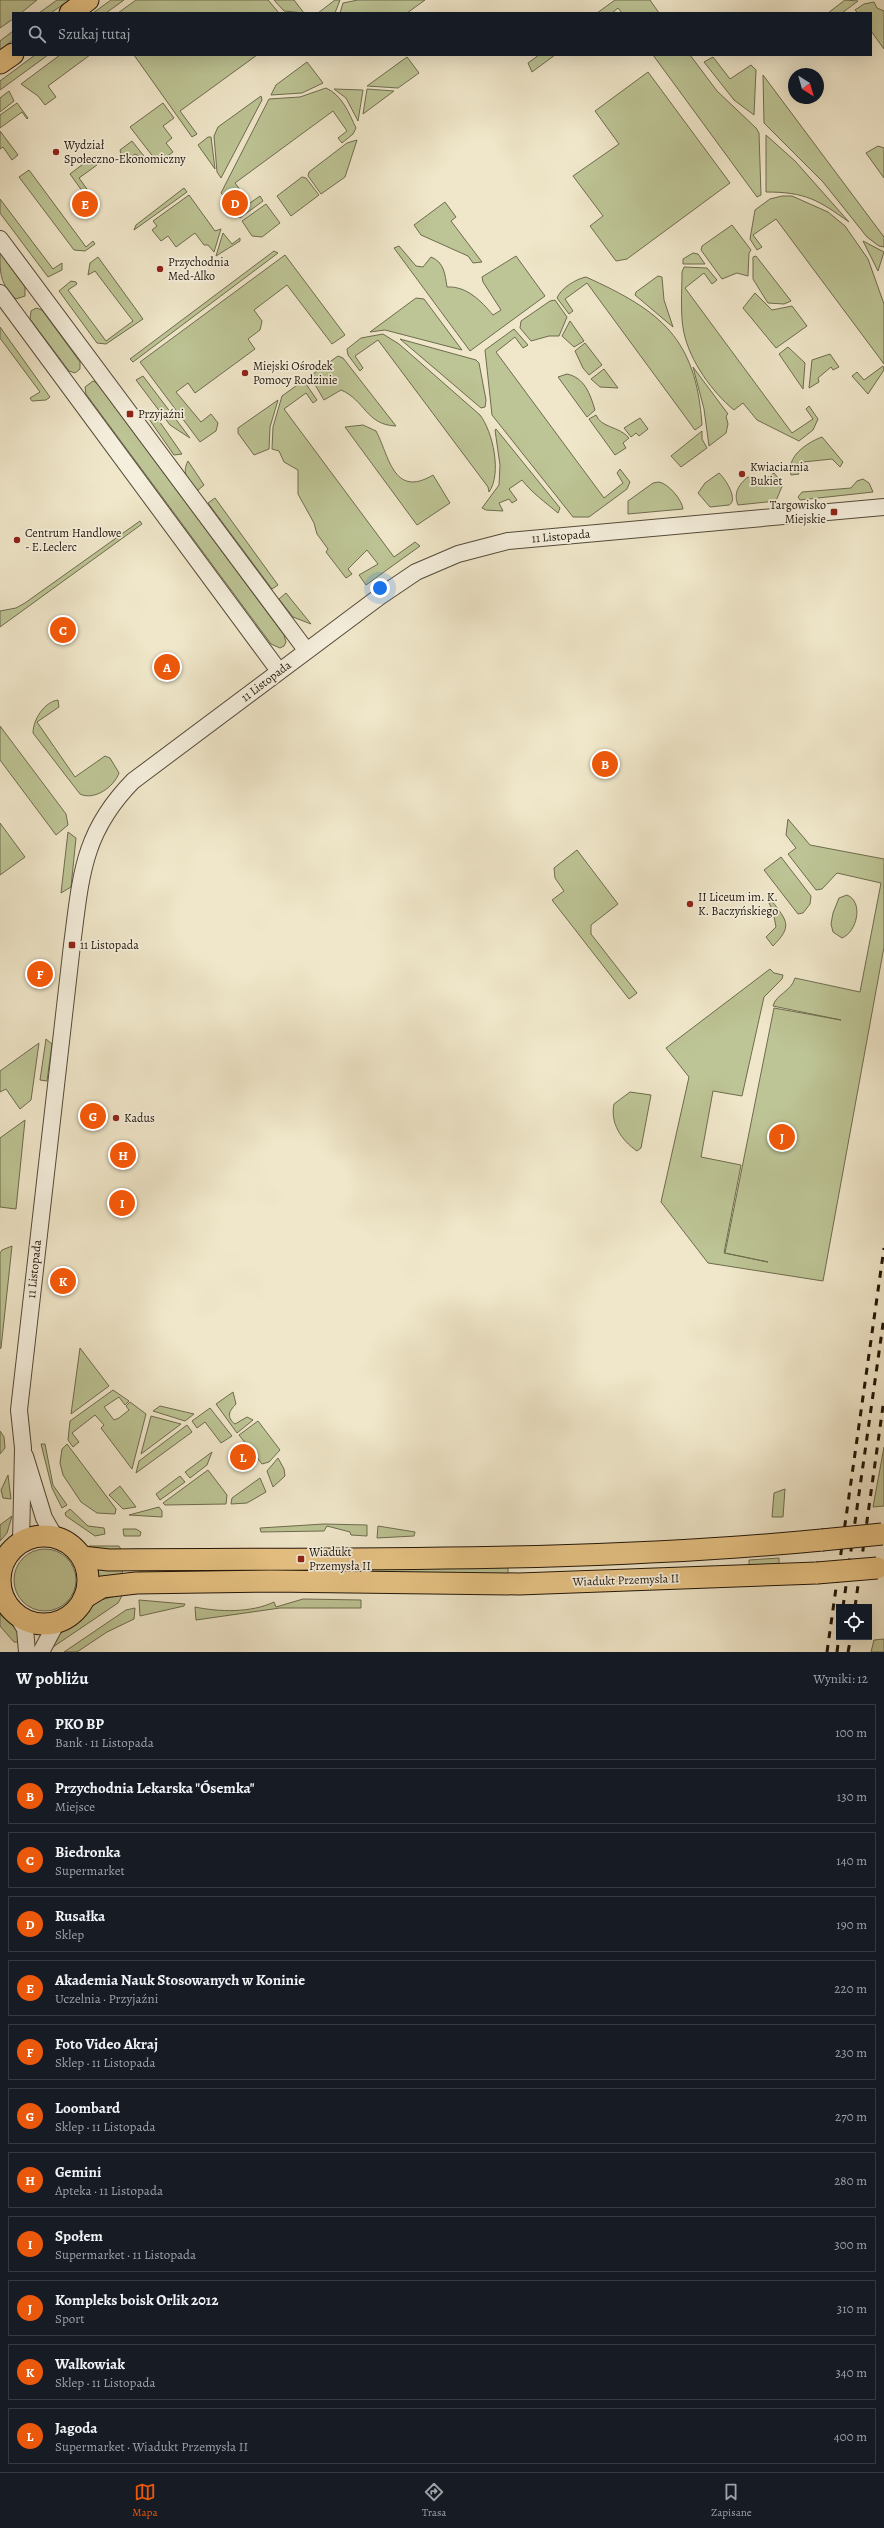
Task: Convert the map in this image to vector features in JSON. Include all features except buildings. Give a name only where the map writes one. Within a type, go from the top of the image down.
[{"type":"main road","points":[[71,12],[88,0]]},
{"type":"main road","points":[[0,63],[12,55]]},
{"type":"main road","points":[[82,1557],[115,1560],[519,1557],[734,1548],[883,1534]]},
{"type":"main road","points":[[33,1537],[55,1537],[75,1548],[82,1557],[88,1577],[84,1598],[73,1613],[57,1622],[36,1623],[16,1614],[1,1592],[1,1572],[10,1550],[33,1537]]},
{"type":"main road","name":"Wiadukt Przemysła II","points":[[84,1598],[102,1587],[136,1582],[279,1581],[520,1584],[817,1574],[880,1567]]},
{"type":"street","points":[[0,239],[306,650]]},
{"type":"street","points":[[0,293],[279,671]]},
{"type":"street","name":"11 Listopada","points":[[55,1537],[44,1518],[23,1448],[19,1410],[81,877],[89,848],[99,823],[111,804],[132,781],[306,650],[416,572],[458,554],[501,543],[884,507]]},
{"type":"street","name":"11 Listopada","points":[[10,1550],[23,1448]]},
{"type":"street","points":[[16,1614],[25,1628],[27,1652]]},
{"type":"street","points":[[41,1652],[57,1622]]},
{"type":"green space","points":[[0,0],[37,0],[22,12],[12,12],[12,20],[0,28]]},
{"type":"green space","points":[[57,0],[69,0],[52,12],[40,12]]},
{"type":"green space","points":[[111,0],[124,0],[107,12],[94,12]]},
{"type":"green space","points":[[136,0],[268,0],[278,12],[119,12]]},
{"type":"green space","points":[[274,0],[294,0],[303,12],[294,12],[284,11]]},
{"type":"green space","points":[[335,0],[340,0],[335,12],[319,12]]},
{"type":"green space","points":[[358,0],[425,0],[408,12],[340,12],[343,3]]},
{"type":"green space","points":[[615,0],[650,0],[658,12],[621,12],[618,8],[613,12],[598,12]]},
{"type":"green space","points":[[845,0],[858,1],[843,12],[829,12]]},
{"type":"green space","points":[[874,2],[877,8],[884,11],[884,49],[872,32],[872,12],[857,12],[855,10],[864,4]]},
{"type":"green space","points":[[12,32],[12,41],[0,50],[0,41]]},
{"type":"green space","points":[[34,56],[47,56],[0,90],[0,81]]},
{"type":"green space","points":[[59,56],[89,56],[48,86],[56,97],[45,105],[38,96],[21,84]]},
{"type":"green space","points":[[135,56],[256,56],[180,111],[197,134],[192,137]]},
{"type":"green space","points":[[538,56],[554,56],[532,72],[528,63]]},
{"type":"green space","points":[[654,56],[691,56],[717,91],[756,128],[759,133],[761,195],[757,197]]},
{"type":"green space","points":[[407,57],[419,73],[398,88],[367,86]]},
{"type":"green space","points":[[713,57],[730,79],[751,65],[756,70],[754,115],[734,100],[704,62]]},
{"type":"green space","points":[[307,62],[323,83],[302,93],[271,95],[276,85]]},
{"type":"green space","points":[[648,72],[730,183],[627,259],[616,261],[590,226],[603,216],[573,176],[619,144],[595,111]]},
{"type":"green space","points":[[763,75],[884,237],[884,247],[879,246],[867,237],[823,182],[764,123]]},
{"type":"green space","points":[[326,88],[332,91],[341,100],[351,116],[356,128],[353,134],[342,143],[338,138],[347,131],[333,111],[235,183],[250,203],[260,196],[263,201],[240,218],[236,212],[244,206],[233,193],[226,198],[221,193],[269,99],[300,97]]},
{"type":"green space","points":[[334,89],[363,90],[358,121],[346,98]]},
{"type":"green space","points":[[367,89],[394,91],[363,114]]},
{"type":"green space","points":[[9,91],[14,101],[0,112],[0,98]]},
{"type":"green space","points":[[261,96],[262,100],[221,178],[217,172],[214,136],[218,127]]},
{"type":"green space","points":[[17,103],[28,118],[27,119],[22,112],[0,128],[0,115]]},
{"type":"green space","points":[[163,103],[174,118],[163,126],[172,138],[166,143],[173,152],[158,163],[130,127]]},
{"type":"green space","points":[[0,131],[18,155],[12,160],[3,147],[0,149]]},
{"type":"green space","points":[[766,135],[795,161],[849,222],[829,208],[811,199],[780,192],[766,192]]},
{"type":"green space","points":[[208,137],[211,137],[215,169],[198,145]]},
{"type":"green space","points":[[357,140],[345,177],[321,194],[308,176],[309,172],[347,143]]},
{"type":"green space","points":[[132,141],[147,160],[135,154],[123,163],[120,150]]},
{"type":"green space","points":[[878,146],[884,148],[884,178],[866,153]]},
{"type":"green space","points":[[91,158],[97,165],[79,178],[89,192],[85,195],[70,174]]},
{"type":"green space","points":[[29,170],[86,247],[93,241],[95,244],[85,251],[74,250],[19,177]]},
{"type":"green space","points":[[302,177],[306,178],[319,195],[291,216],[277,196]]},
{"type":"green space","points":[[184,188],[187,192],[134,230],[136,225]]},
{"type":"green space","points":[[189,195],[215,231],[221,229],[214,252],[208,245],[204,245],[195,233],[176,247],[168,236],[161,241],[152,230],[157,226],[153,221]]},
{"type":"green space","points":[[782,196],[792,196],[828,212],[845,226],[868,259],[884,304],[884,364],[776,219],[753,235],[762,247],[757,250],[750,239],[755,210],[770,199]]},
{"type":"green space","points":[[0,199],[53,269],[62,263],[62,270],[48,277],[0,213]]},
{"type":"green space","points":[[445,202],[456,217],[451,221],[482,262],[473,263],[468,256],[421,235],[414,225]]},
{"type":"green space","points":[[266,204],[280,223],[262,237],[252,236],[242,221]]},
{"type":"green space","points":[[732,225],[751,250],[749,253],[748,276],[737,273],[722,279],[701,250],[702,246]]},
{"type":"green space","points":[[223,233],[232,244],[240,238],[240,241],[216,256]]},
{"type":"green space","points":[[863,241],[884,252],[878,271]]},
{"type":"green space","points":[[399,246],[416,266],[423,267],[431,257],[435,259],[439,262],[443,269],[447,287],[461,289],[473,295],[493,315],[501,310],[483,282],[482,277],[516,256],[545,296],[470,351],[394,248]]},
{"type":"green space","points":[[274,251],[278,253],[133,362],[130,359]]},
{"type":"green space","points":[[0,253],[25,287],[25,296],[16,299],[4,283],[0,267]]},
{"type":"green space","points":[[693,253],[698,254],[705,264],[683,264],[683,259]]},
{"type":"green space","points":[[285,255],[345,335],[332,344],[287,285],[254,310],[262,321],[260,330],[248,339],[255,349],[195,393],[188,383],[176,392],[201,422],[211,414],[218,423],[216,431],[200,442],[140,362]]},
{"type":"green space","points":[[756,256],[791,301],[784,304],[768,303],[753,279],[753,257]]},
{"type":"green space","points":[[98,257],[143,319],[106,344],[97,343],[59,291],[71,281],[76,282],[77,284],[68,290],[106,341],[133,321],[95,271],[88,275],[90,263]]},
{"type":"green space","points":[[684,267],[707,268],[717,280],[712,284],[704,273],[685,288],[792,433],[813,419],[806,409],[809,406],[818,419],[813,430],[799,441],[757,420],[743,403],[734,410],[710,385],[703,375],[691,354],[684,333],[682,311],[682,272]]},
{"type":"green space","points":[[658,276],[662,277],[664,300],[673,327],[635,295],[636,292]]},
{"type":"green space","points":[[586,277],[635,302],[654,316],[670,331],[682,349],[692,370],[698,395],[702,425],[695,430],[587,283],[565,299],[573,311],[569,314],[557,298],[569,284]]},
{"type":"green space","points":[[755,293],[772,310],[792,306],[807,326],[776,348],[743,308]]},
{"type":"green space","points":[[416,298],[424,299],[462,350],[385,330],[370,332]]},
{"type":"green space","points":[[555,300],[567,317],[559,336],[549,336],[531,341],[520,328],[521,321],[550,301]]},
{"type":"green space","points":[[36,308],[42,310],[80,362],[80,369],[75,373],[69,371],[30,319],[31,311]]},
{"type":"green space","points":[[570,321],[584,341],[574,347],[562,336]]},
{"type":"green space","points":[[0,327],[50,397],[46,400],[32,401],[30,398],[40,392],[0,338]]},
{"type":"green space","points":[[514,329],[528,345],[523,348],[515,337],[496,352],[604,498],[623,483],[617,473],[620,469],[630,482],[627,489],[589,517],[573,517],[492,415],[485,350]]},
{"type":"green space","points":[[383,334],[399,344],[480,415],[485,422],[492,442],[495,464],[495,475],[489,492],[488,487],[378,340],[355,356],[363,368],[360,371],[348,355],[347,349],[361,338]]},
{"type":"green space","points":[[400,339],[476,360],[479,363],[486,400],[485,407],[481,408]]},
{"type":"green space","points":[[585,343],[602,365],[589,375],[583,368],[575,351]]},
{"type":"green space","points":[[788,347],[805,363],[803,389],[779,354]]},
{"type":"green space","points":[[830,354],[839,367],[833,370],[831,367],[818,378],[819,382],[809,388],[812,360]]},
{"type":"green space","points":[[338,356],[343,358],[396,426],[386,425],[378,421],[349,394],[341,390],[324,400],[310,376]]},
{"type":"green space","points":[[883,366],[884,370],[868,394],[852,376],[857,372],[864,380]]},
{"type":"green space","points":[[693,367],[728,414],[726,416],[728,424],[726,433],[709,446],[704,409]]},
{"type":"green space","points":[[604,369],[618,388],[600,387],[591,379]]},
{"type":"green space","points":[[567,374],[578,379],[589,393],[595,410],[587,417],[558,377]]},
{"type":"green space","points":[[143,376],[190,438],[170,425],[136,380]]},
{"type":"green space","points":[[93,381],[97,383],[284,635],[286,642],[284,646],[280,648],[271,644],[86,394],[85,387]]},
{"type":"green space","points":[[300,383],[306,384],[317,400],[313,403],[306,393],[284,409],[394,557],[415,542],[420,546],[366,585],[359,575],[378,564],[367,550],[348,569],[352,574],[346,578],[326,552],[328,549],[317,534],[314,523],[298,494],[298,470],[284,462],[279,451],[272,449],[273,427],[282,396]]},
{"type":"green space","points":[[278,400],[270,427],[269,449],[254,455],[238,433],[238,428]]},
{"type":"green space","points":[[155,415],[182,454],[174,455],[149,419]]},
{"type":"green space","points":[[596,415],[598,419],[606,425],[620,431],[629,438],[623,443],[626,448],[615,455],[589,419]]},
{"type":"green space","points":[[640,418],[648,429],[639,436],[636,433],[631,437],[624,428]]},
{"type":"green space","points":[[363,425],[376,431],[389,462],[394,471],[401,478],[409,482],[420,481],[433,475],[450,503],[417,525],[345,427]]},
{"type":"green space","points":[[496,429],[560,508],[558,513],[534,493],[522,480],[509,489],[517,500],[512,503],[509,499],[499,503],[503,511],[486,510],[482,508],[499,485],[500,465]]},
{"type":"green space","points":[[702,431],[702,439],[707,448],[681,467],[671,456]]},
{"type":"green space","points":[[822,437],[843,462],[840,467],[832,459],[803,462],[804,468],[797,463],[793,466],[799,474],[791,475],[791,462],[794,457],[804,447]]},
{"type":"green space","points":[[188,461],[204,485],[197,491],[189,481],[186,474],[185,470]]},
{"type":"green space","points":[[719,473],[730,489],[732,494],[732,502],[729,505],[710,507],[698,493],[705,483]]},
{"type":"green space","points":[[774,473],[783,484],[776,501],[738,505],[736,497],[738,489],[748,477],[764,480]]},
{"type":"green space","points":[[863,479],[869,483],[873,492],[800,500],[798,497],[802,492],[851,488],[857,481]]},
{"type":"green space","points":[[653,483],[663,483],[674,493],[680,501],[683,509],[628,514],[628,501]]},
{"type":"green space","points":[[215,498],[278,585],[272,589],[208,503]]},
{"type":"green space","points":[[140,521],[142,524],[0,627],[0,611],[16,608],[25,603]]},
{"type":"green space","points":[[286,593],[311,624],[293,617],[279,599]]},
{"type":"green space","points":[[58,700],[59,707],[37,722],[75,777],[105,756],[110,758],[119,773],[108,788],[97,794],[85,796],[80,794],[33,733],[37,717],[40,712],[48,704]]},
{"type":"green space","points":[[0,726],[66,814],[68,825],[56,835],[0,760]]},
{"type":"green space","points":[[788,819],[810,845],[884,859],[884,947],[823,1281],[708,1263],[661,1202],[689,1077],[666,1048],[770,969],[774,973],[783,975],[782,979],[764,997],[742,1096],[713,1091],[701,1157],[741,1165],[724,1253],[768,1262],[725,1253],[774,1008],[841,1020],[773,1006],[777,999],[790,987],[795,978],[860,992],[881,883],[837,873],[822,889],[816,890],[788,854],[796,848],[786,835]]},
{"type":"green space","points":[[0,823],[25,857],[0,875]]},
{"type":"green space","points":[[68,832],[76,838],[71,887],[61,893]]},
{"type":"green space","points":[[577,850],[618,904],[591,925],[591,934],[637,993],[629,999],[552,900],[564,891],[555,878],[554,868]]},
{"type":"green space","points":[[781,857],[811,896],[810,904],[803,913],[798,914],[764,870]]},
{"type":"green space","points":[[847,895],[856,904],[857,910],[855,924],[852,930],[842,938],[833,932],[831,924],[833,913],[839,898]]},
{"type":"green space","points":[[772,901],[786,924],[783,933],[773,946],[766,937],[776,927],[773,911],[769,903]]},
{"type":"green space","points":[[46,1039],[52,1044],[47,1081],[40,1080]]},
{"type":"green space","points":[[39,1043],[31,1100],[20,1109],[6,1089],[0,1092],[0,1071]]},
{"type":"green space","points":[[630,1092],[651,1095],[641,1148],[637,1151],[626,1142],[618,1130],[615,1124],[613,1111],[614,1104]]},
{"type":"green space","points":[[25,1120],[16,1209],[0,1207],[0,1138]]},
{"type":"green space","points":[[12,1246],[0,1349],[0,1253],[2,1250]]},
{"type":"green space","points":[[80,1348],[109,1386],[71,1414]]},
{"type":"green space","points":[[113,1390],[129,1401],[125,1405],[119,1397],[104,1407],[114,1420],[129,1410],[126,1406],[130,1402],[146,1414],[132,1469],[101,1428],[104,1425],[95,1415],[72,1433],[79,1442],[73,1447],[68,1440],[70,1421]]},
{"type":"green space","points":[[233,1392],[236,1404],[230,1412],[230,1419],[235,1424],[247,1417],[253,1420],[237,1433],[216,1404]]},
{"type":"green space","points":[[160,1406],[194,1414],[185,1421],[153,1411]]},
{"type":"green space","points":[[210,1408],[232,1436],[221,1443],[205,1422],[197,1428],[192,1421]]},
{"type":"green space","points":[[151,1416],[181,1424],[141,1454]]},
{"type":"green space","points":[[258,1421],[280,1450],[269,1462],[262,1464],[239,1435]]},
{"type":"green space","points":[[187,1425],[192,1432],[136,1473],[139,1461]]},
{"type":"green space","points":[[0,1431],[4,1437],[5,1448],[0,1454]]},
{"type":"green space","points":[[41,1444],[45,1444],[53,1485],[67,1505],[62,1508],[52,1488]]},
{"type":"green space","points":[[67,1444],[116,1509],[115,1514],[97,1513],[81,1502],[63,1475],[60,1463],[62,1449]]},
{"type":"green space","points":[[884,1447],[884,1506],[873,1507]]},
{"type":"green space","points":[[212,1452],[207,1465],[190,1478],[185,1472]]},
{"type":"green space","points":[[278,1458],[284,1469],[285,1476],[273,1487],[267,1471]]},
{"type":"green space","points":[[208,1470],[227,1495],[226,1504],[165,1505],[163,1503]]},
{"type":"green space","points":[[8,1475],[11,1499],[3,1498],[1,1490]]},
{"type":"green space","points":[[180,1476],[185,1482],[160,1500],[156,1494]]},
{"type":"green space","points":[[260,1478],[266,1492],[247,1503],[231,1504],[232,1498]]},
{"type":"green space","points":[[120,1486],[136,1507],[123,1509],[109,1495]]},
{"type":"green space","points":[[785,1489],[783,1517],[772,1517],[774,1493]]},
{"type":"green space","points":[[159,1507],[162,1511],[162,1517],[129,1515]]},
{"type":"green space","points":[[70,1509],[88,1526],[104,1528],[105,1534],[95,1536],[66,1516],[65,1513]]},
{"type":"green space","points":[[12,1516],[7,1533],[0,1541],[0,1525]]},
{"type":"green space","points":[[324,1524],[367,1525],[367,1536],[351,1535],[350,1532],[327,1526],[324,1531],[261,1532],[260,1528]]},
{"type":"green space","points":[[378,1526],[415,1532],[414,1536],[377,1538]]},
{"type":"green space","points":[[123,1529],[136,1529],[141,1532],[140,1536],[124,1536]]},
{"type":"green space","points":[[89,1546],[119,1546],[122,1551],[94,1550]]},
{"type":"green space","points":[[45,1549],[57,1551],[67,1558],[74,1568],[76,1580],[74,1592],[67,1602],[57,1609],[45,1611],[33,1609],[23,1602],[16,1592],[14,1580],[16,1568],[23,1558],[33,1551]]},
{"type":"green space","points":[[779,1558],[779,1564],[749,1566],[749,1560]]},
{"type":"green space","points":[[508,1565],[508,1576],[140,1574],[140,1568]]},
{"type":"green space","points":[[123,1568],[122,1574],[99,1577],[98,1569]]},
{"type":"green space","points":[[123,1594],[118,1603],[53,1647],[57,1634],[77,1624],[97,1601]]},
{"type":"green space","points":[[303,1599],[361,1600],[361,1608],[280,1608],[196,1620],[195,1607],[224,1611],[245,1610],[265,1606],[274,1602],[276,1607]]},
{"type":"green space","points":[[139,1600],[185,1604],[184,1606],[140,1616]]},
{"type":"green space","points":[[135,1608],[134,1619],[107,1632],[77,1652],[64,1652],[126,1610]]},
{"type":"green space","points":[[0,1611],[19,1633],[19,1642],[14,1642],[0,1626]]},
{"type":"green space","points":[[884,1639],[884,1652],[871,1652],[874,1640]]},
{"type":"railway","points":[[827,1652],[884,1248]]},
{"type":"railway","points":[[843,1604],[884,1317]]},
{"type":"railway","points":[[855,1604],[884,1399]]},
{"type":"railway","points":[[837,1652],[839,1640]]},
{"type":"railway","points":[[848,1652],[850,1640]]},
{"type":"place","name":"Wydział Społeczno-Ekonomiczny","points":[[56,152]]},
{"type":"place","name":"Rusałka","points":[[235,203]]},
{"type":"place","name":"Akademia Nauk Stosowanych w Koninie","points":[[85,204]]},
{"type":"place","name":"Przychodnia Med-Alko","points":[[160,269]]},
{"type":"place","name":"Miejski Ośrodek Pomocy Rodzinie","points":[[245,373]]},
{"type":"place","name":"Przyjaźni","points":[[130,414]]},
{"type":"place","name":"Kwiaciarnia Bukiet","points":[[742,474]]},
{"type":"place","name":"Targowisko Miejskie","points":[[834,512]]},
{"type":"place","name":"Centrum Handlowe - E.Leclerc","points":[[17,540]]},
{"type":"place","name":"Biedronka","points":[[63,630]]},
{"type":"place","name":"PKO BP","points":[[167,667]]},
{"type":"place","name":"Przychodnia Lekarska \"Ósemka\"","points":[[605,764]]},
{"type":"place","name":"II Liceum im. K. K. Baczyńskiego","points":[[690,904]]},
{"type":"place","name":"11 Listopada","points":[[72,945]]},
{"type":"place","name":"Foto Video Akraj","points":[[40,974]]},
{"type":"place","name":"Loombard","points":[[93,1116]]},
{"type":"place","name":"Kadus","points":[[116,1118]]},
{"type":"place","name":"Kompleks boisk Orlik 2012","points":[[782,1137]]},
{"type":"place","name":"Gemini","points":[[123,1155]]},
{"type":"place","name":"Społem","points":[[122,1203]]},
{"type":"place","name":"Walkowiak","points":[[63,1281]]},
{"type":"place","name":"Jagoda","points":[[243,1457]]},
{"type":"place","name":"Wiadukt Przemysła II","points":[[301,1559]]}]
